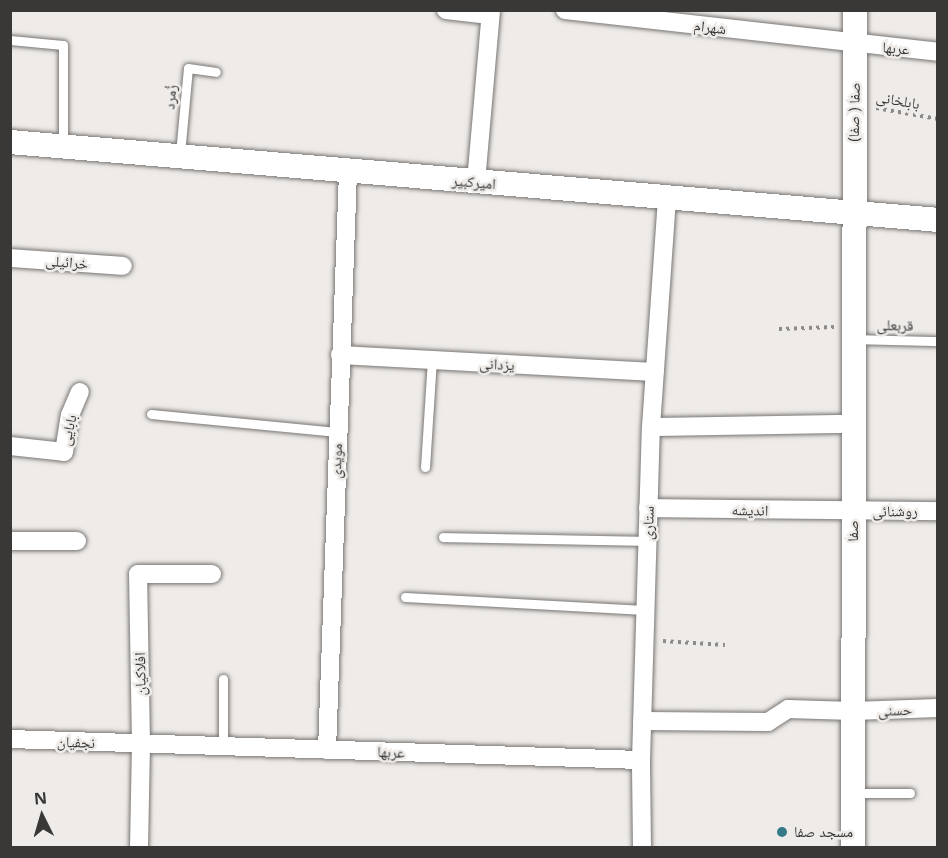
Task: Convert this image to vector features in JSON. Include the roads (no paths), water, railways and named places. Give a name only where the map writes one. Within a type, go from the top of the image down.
[{"type":"street","points":[[446,10],[491,13],[476,182]]},
{"type":"street","name":"شهرام","points":[[565,10],[855,44]]},
{"type":"street","name":"صفا ( صفا)","points":[[853,214],[855,10]]},
{"type":"street","name":"عربها","points":[[855,44],[938,52]]},
{"type":"street","name":"امیرکبیر","points":[[10,142],[938,220]]},
{"type":"street","name":"مویدی","points":[[327,750],[348,171]]},
{"type":"street","name":"ستاری","points":[[642,848],[641,760],[651,427],[667,199]]},
{"type":"street","name":"صفا","points":[[853,214],[853,848]]},
{"type":"street","name":"خرائیلی","points":[[10,258],[123,266]]},
{"type":"street","name":"یزدانی","points":[[340,355],[655,372]]},
{"type":"street","name":"بابایی","points":[[10,446],[64,452],[70,415],[80,392]]},
{"type":"street","points":[[651,427],[853,424]]},
{"type":"street","name":"اندیشه","points":[[648,508],[853,512]]},
{"type":"street","name":"روشنائی","points":[[853,512],[938,511]]},
{"type":"street","points":[[10,541],[77,541]]},
{"type":"street","name":"افلاکیان","points":[[139,848],[141,744],[138,574],[212,574]]},
{"type":"street","name":"حسنی","points":[[642,721],[768,722],[788,709],[853,711],[938,708]]},
{"type":"street","name":"نجفیان","points":[[10,740],[141,744]]},
{"type":"street","name":"عربها","points":[[141,744],[641,760]]},
{"type":"lane","points":[[10,40],[63,45],[63,147]]},
{"type":"lane","name":"زُمرد","points":[[180,157],[188,68],[216,72]]},
{"type":"lane","name":"قربعلی","points":[[853,333],[938,341]]},
{"type":"lane","points":[[425,467],[432,360]]},
{"type":"lane","points":[[151,414],[337,432]]},
{"type":"lane","points":[[443,537],[647,542]]},
{"type":"lane","points":[[405,597],[645,610]]},
{"type":"lane","points":[[223,679],[224,746]]},
{"type":"lane","points":[[853,793],[910,793]]},
{"type":"place","name":"مسجد صفا","points":[[782,832]]}]
